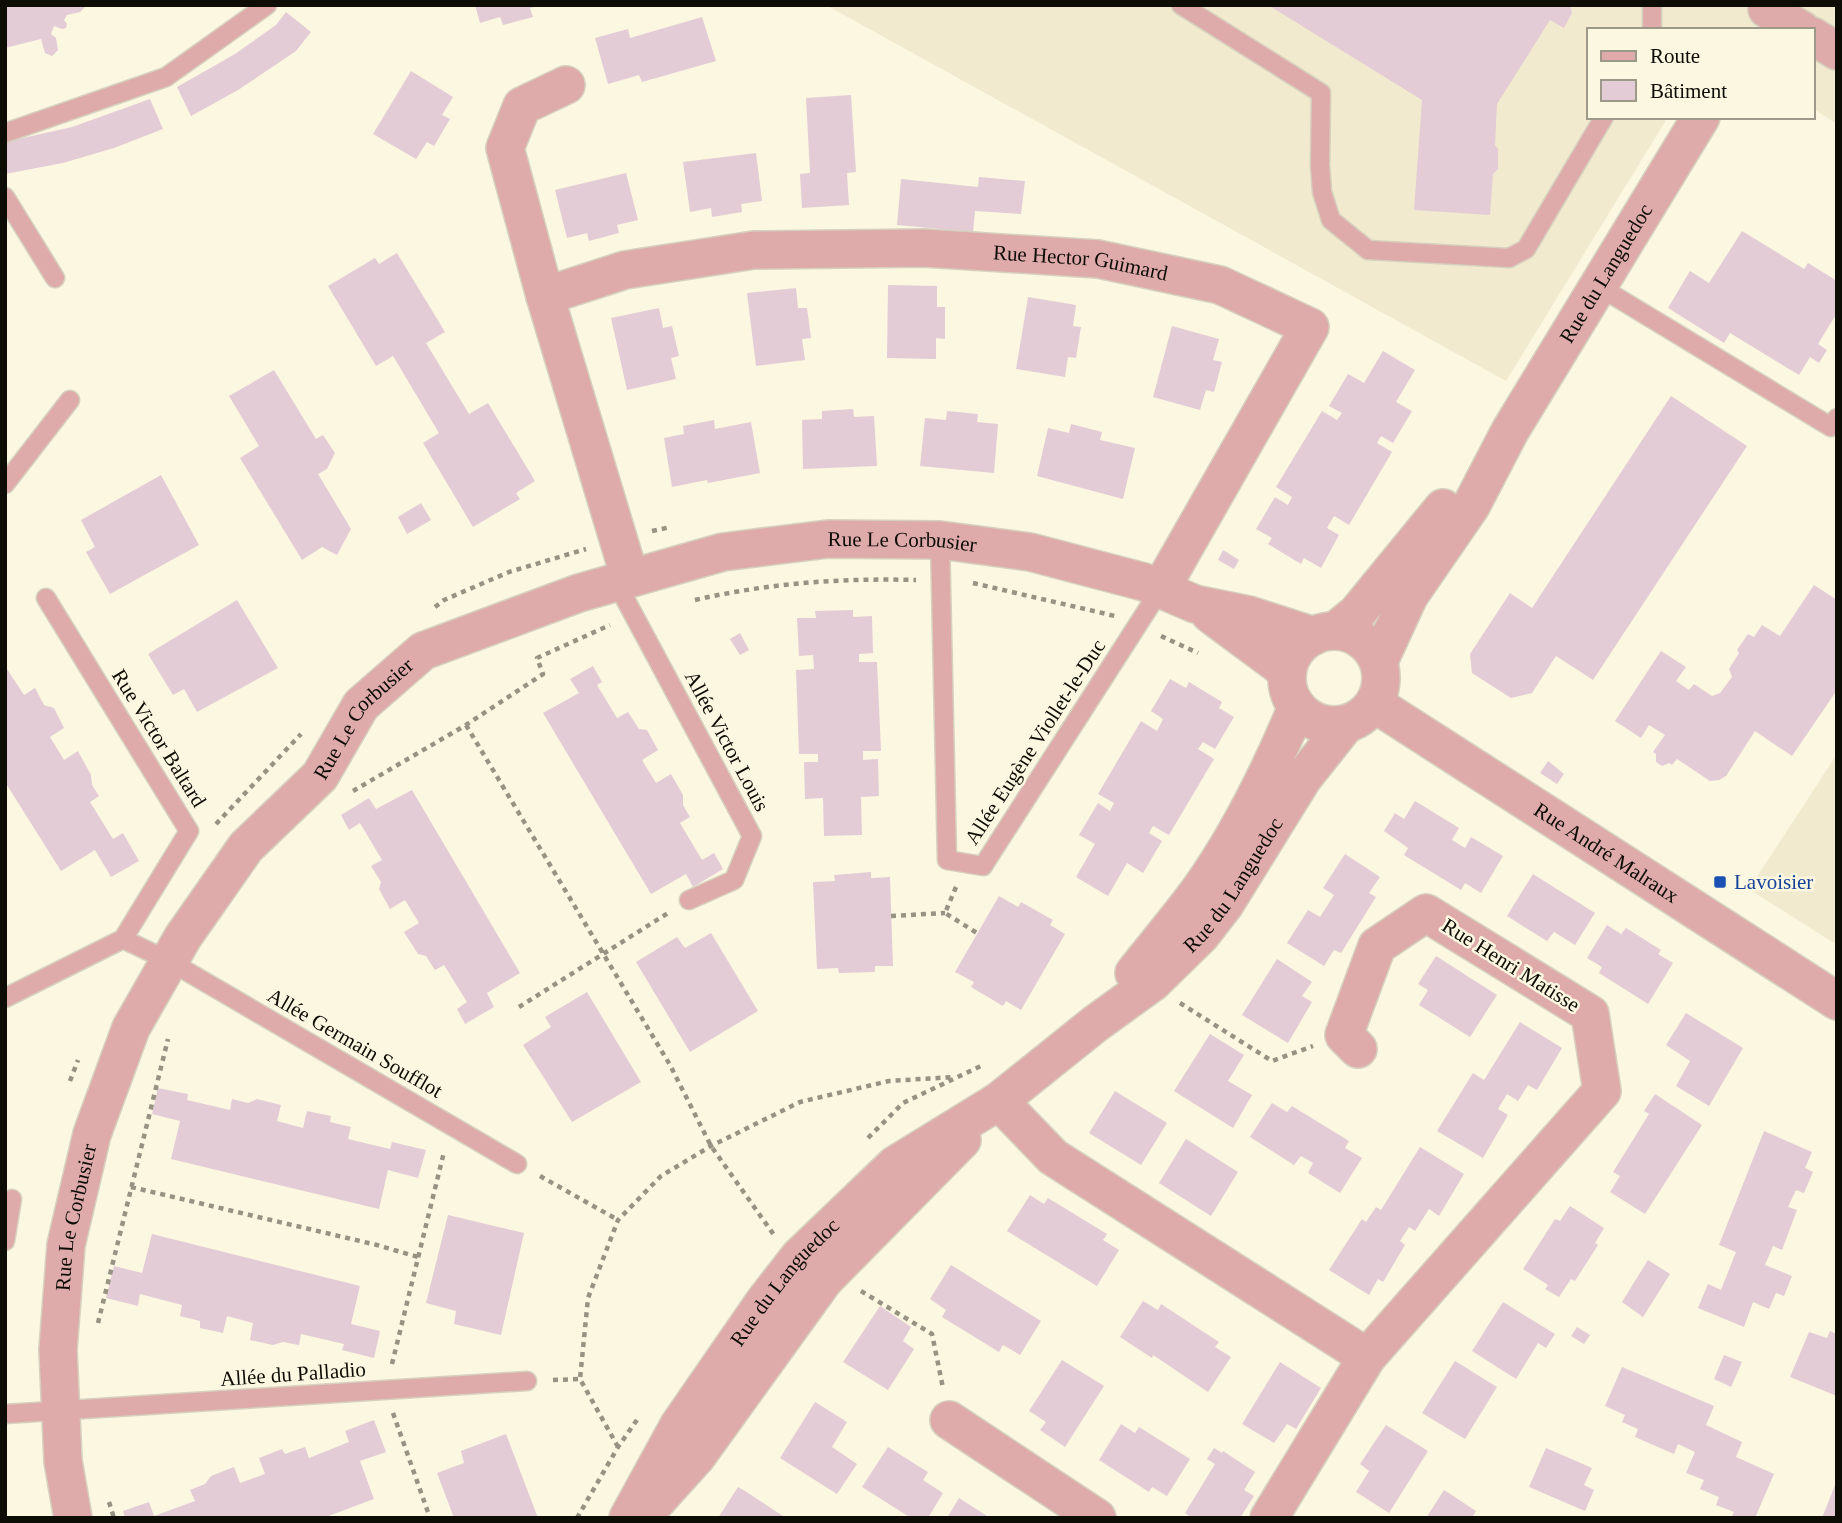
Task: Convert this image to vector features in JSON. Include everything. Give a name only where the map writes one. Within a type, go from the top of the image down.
[{"type":"street","points":[[1763,15],[1797,28]]},
{"type":"street","points":[[1814,37],[1837,51]]},
{"type":"street","points":[[566,85],[522,106],[505,148],[545,296],[619,540],[623,580]]},
{"type":"street","name":"Rue du Languedoc","points":[[1379,661],[1409,596],[1471,506],[1510,431],[1700,119]]},
{"type":"street","name":"Rue Hector Guimard","points":[[545,296],[625,270],[754,250],[924,248],[1098,259],[1220,285],[1310,327],[1160,590]]},
{"type":"street","name":"Rue du Languedoc","points":[[1324,633],[1357,613],[1452,495],[1510,431]]},
{"type":"street","name":"Rue Le Corbusier","points":[[74,1518],[63,1461],[58,1350],[66,1245],[92,1134],[131,1028],[183,937],[246,847],[320,776],[361,705],[423,652],[579,593],[723,552],[828,539],[940,540],[1030,552],[1144,582],[1195,604],[1324,633]]},
{"type":"street","name":"Rue Le Corbusier","points":[[1195,604],[1287,671]]},
{"type":"street","points":[[1324,633],[1349,633],[1362,639],[1379,661],[1382,675],[1380,690],[1360,714],[1332,725],[1319,723],[1307,717],[1291,696],[1287,671],[1293,657],[1301,644],[1324,633]]},
{"type":"street","name":"Rue du Languedoc","points":[[1095,1024],[1207,878],[1234,835],[1297,707]]},
{"type":"street","name":"Rue du Languedoc","points":[[641,1518],[697,1456],[812,1268],[895,1165],[999,1101],[1095,1024],[1153,982],[1201,935],[1225,904],[1303,778],[1360,714]]},
{"type":"street","name":"Rue André Malraux","points":[[1360,714],[1837,1001]]},
{"type":"street","name":"Rue Henri Matisse","points":[[1269,1518],[1367,1357],[1602,1091],[1590,1014],[1426,913],[1377,946],[1351,1042]]},
{"type":"street","points":[[999,1101],[1053,1157],[1367,1357]]},
{"type":"street","name":"Rue du Languedoc","points":[[628,1518],[679,1425],[764,1302],[812,1268]]},
{"type":"street","points":[[949,1420],[1097,1518]]},
{"type":"lane","points":[[5,133],[166,77],[267,5]]},
{"type":"lane","points":[[1181,5],[1321,93],[1322,191],[1331,220],[1368,250],[1509,258],[1526,249],[1603,119]]},
{"type":"lane","points":[[1652,5],[1653,28]]},
{"type":"lane","points":[[5,197],[55,278]]},
{"type":"lane","points":[[1598,286],[1831,427],[1837,418]]},
{"type":"lane","points":[[5,484],[70,400]]},
{"type":"lane","name":"Allée Eugène Viollet-le-Duc","points":[[940,540],[947,860],[983,866],[1160,590]]},
{"type":"lane","name":"Allée Victor Louis","points":[[623,580],[634,617],[752,836],[734,880],[690,900]]},
{"type":"lane","name":"Rue Victor Baltard","points":[[46,598],[189,831],[123,939]]},
{"type":"lane","points":[[5,998],[123,939]]},
{"type":"lane","name":"Allée Germain Soufflot","points":[[123,939],[169,961],[517,1164]]},
{"type":"lane","points":[[5,1241],[12,1199]]},
{"type":"lane","name":"Allée du Palladio","points":[[5,1414],[527,1381]]},
{"type":"path","points":[[434,608],[444,600],[509,572],[677,526]]},
{"type":"path","points":[[693,601],[730,592],[825,580],[971,583],[1108,613],[1206,656]]},
{"type":"path","points":[[347,795],[466,725],[543,674],[537,658],[594,630],[634,617]]},
{"type":"path","points":[[466,725],[670,1065],[711,1146],[772,1233],[812,1268],[851,1285],[932,1335],[949,1420]]},
{"type":"path","points":[[214,826],[302,733]]},
{"type":"path","points":[[945,913],[965,863]]},
{"type":"path","points":[[519,1007],[690,900]]},
{"type":"path","points":[[891,916],[945,913],[977,933]]},
{"type":"path","points":[[1179,1002],[1272,1061],[1351,1042]]},
{"type":"path","points":[[96,1333],[171,1027]]},
{"type":"path","points":[[70,1084],[79,1058]]},
{"type":"path","points":[[618,1447],[580,1379],[588,1298],[618,1220],[662,1176],[711,1146],[800,1102],[889,1081],[958,1077]]},
{"type":"path","points":[[429,1517],[386,1390],[450,1125]]},
{"type":"path","points":[[517,1164],[618,1220]]},
{"type":"path","points":[[131,1187],[418,1256]]},
{"type":"path","points":[[106,1494],[114,1518]]},
{"type":"shaded area","points":[[826,5],[1837,5],[1837,124],[1814,109],[1814,28],[1587,28],[1587,119],[1667,119],[1506,381]]},
{"type":"shaded area","points":[[1837,754],[1837,945],[1749,889]]},
{"type":"building","points":[[5,5],[87,5],[80,12],[67,15],[64,20],[66,28],[54,26],[51,34],[56,38],[58,50],[52,56],[45,53],[41,39],[5,48]]},
{"type":"building","points":[[475,5],[539,6],[530,8],[533,17],[503,25],[500,17],[480,23]]},
{"type":"building","points":[[1268,5],[1570,5],[1572,13],[1564,28],[1550,20],[1497,104],[1495,145],[1498,149],[1498,169],[1493,174],[1490,215],[1414,210],[1422,100]]},
{"type":"building","points":[[286,12],[311,32],[296,51],[238,90],[191,116],[177,87],[235,54],[276,25]]},
{"type":"building","points":[[702,17],[716,61],[642,82],[639,75],[608,84],[595,38],[628,29],[630,38]]},
{"type":"building","points":[[411,71],[453,97],[442,115],[450,119],[434,146],[427,142],[416,159],[373,134]]},
{"type":"building","points":[[851,95],[856,172],[847,173],[849,205],[802,208],[800,174],[810,173],[806,98]]},
{"type":"building","points":[[150,99],[163,129],[114,148],[63,163],[5,174],[5,142],[72,127]]},
{"type":"building","points":[[756,153],[762,201],[741,204],[742,212],[712,217],[711,208],[690,212],[683,162]]},
{"type":"building","points":[[626,173],[638,220],[617,225],[619,233],[589,241],[587,233],[567,238],[555,190]]},
{"type":"building","points":[[979,177],[1025,181],[1021,214],[975,211],[973,232],[897,225],[901,179],[978,187]]},
{"type":"building","points":[[1742,231],[1804,269],[1808,263],[1837,281],[1837,313],[1818,344],[1827,350],[1819,363],[1810,357],[1799,375],[1730,333],[1724,343],[1668,308],[1690,271],[1709,283]]},
{"type":"building","points":[[397,253],[445,332],[426,343],[469,414],[488,403],[535,481],[516,493],[520,499],[473,527],[423,443],[439,433],[393,356],[376,366],[328,286],[375,258],[379,264]]},
{"type":"building","points":[[888,285],[937,286],[937,307],[945,307],[945,339],[936,338],[936,359],[887,358]]},
{"type":"building","points":[[796,288],[798,308],[807,308],[811,338],[802,339],[805,360],[756,366],[747,293]]},
{"type":"building","points":[[1028,297],[1076,305],[1073,326],[1081,327],[1076,358],[1068,357],[1065,377],[1016,369]]},
{"type":"building","points":[[659,308],[663,328],[672,326],[679,356],[671,358],[676,379],[627,390],[611,318]]},
{"type":"building","points":[[1172,326],[1219,339],[1213,360],[1222,362],[1214,392],[1206,390],[1200,410],[1153,397]]},
{"type":"building","points":[[1383,351],[1415,370],[1396,402],[1412,411],[1393,443],[1381,436],[1377,443],[1392,452],[1349,525],[1334,516],[1327,528],[1339,535],[1321,568],[1304,558],[1301,564],[1268,544],[1272,538],[1256,529],[1275,497],[1288,505],[1292,497],[1276,487],[1322,411],[1337,420],[1342,413],[1329,406],[1348,374],[1364,383]]},
{"type":"building","points":[[274,370],[316,439],[323,435],[335,453],[327,469],[318,474],[351,529],[337,555],[322,547],[302,560],[240,458],[259,446],[229,396]]},
{"type":"building","points":[[1671,396],[1747,446],[1593,680],[1556,656],[1532,693],[1511,698],[1472,673],[1470,654],[1510,593],[1532,608]]},
{"type":"building","points":[[853,409],[854,417],[874,416],[877,466],[803,469],[802,420],[822,419],[822,411]]},
{"type":"building","points":[[947,411],[978,414],[977,422],[998,424],[994,473],[920,466],[925,418],[946,420]]},
{"type":"building","points":[[714,420],[715,429],[751,422],[760,473],[672,487],[664,438],[684,434],[683,426]]},
{"type":"building","points":[[1071,424],[1102,432],[1100,440],[1135,448],[1123,499],[1037,476],[1048,428],[1069,433]]},
{"type":"building","points":[[161,475],[199,545],[110,594],[86,552],[95,547],[81,520]]},
{"type":"building","points":[[421,503],[431,520],[407,534],[398,517]]},
{"type":"building","points":[[1223,550],[1239,560],[1234,569],[1218,560]]},
{"type":"building","points":[[1814,585],[1837,600],[1837,690],[1792,756],[1755,731],[1726,776],[1710,781],[1677,759],[1672,765],[1669,763],[1662,766],[1656,762],[1656,754],[1653,752],[1665,735],[1649,725],[1641,738],[1615,721],[1661,651],[1686,667],[1676,681],[1689,690],[1694,684],[1712,696],[1720,693],[1732,677],[1729,669],[1748,634],[1754,637],[1762,625],[1780,636]]},
{"type":"building","points":[[237,600],[278,668],[197,712],[184,689],[173,695],[148,654]]},
{"type":"building","points":[[853,610],[853,617],[872,616],[873,653],[859,654],[859,662],[877,662],[881,751],[863,751],[863,760],[878,759],[879,796],[861,797],[862,835],[824,836],[823,798],[805,799],[804,762],[818,762],[818,754],[799,754],[796,670],[814,669],[813,655],[799,656],[797,618],[816,618],[815,611]]},
{"type":"building","points":[[740,633],[749,650],[740,655],[730,639]]},
{"type":"building","points":[[5,666],[24,695],[35,688],[44,705],[54,708],[64,728],[50,737],[64,760],[78,751],[99,796],[90,802],[113,839],[123,833],[139,861],[111,877],[95,850],[61,871],[5,782]]},
{"type":"building","points":[[593,666],[602,682],[597,685],[617,718],[628,712],[639,729],[647,730],[658,750],[642,760],[656,783],[671,774],[683,795],[683,805],[690,817],[680,823],[702,860],[714,853],[723,869],[693,887],[686,874],[651,894],[543,713],[579,693],[570,679]]},
{"type":"building","points":[[1170,679],[1186,688],[1189,682],[1222,702],[1219,708],[1234,717],[1215,749],[1203,742],[1198,749],[1214,759],[1169,835],[1153,826],[1149,833],[1162,841],[1143,873],[1127,863],[1108,896],[1076,877],[1095,844],[1079,835],[1098,803],[1110,811],[1114,803],[1098,794],[1141,721],[1157,731],[1163,719],[1151,711]]},
{"type":"building","points":[[1548,761],[1564,774],[1557,784],[1540,773]]},
{"type":"building","points":[[412,790],[520,973],[487,993],[494,1007],[465,1024],[457,1009],[467,1002],[444,965],[435,970],[426,956],[418,954],[404,932],[419,923],[405,900],[390,909],[379,889],[381,882],[371,866],[382,860],[360,823],[349,830],[341,815],[369,798],[376,809]]},
{"type":"building","points":[[1415,801],[1459,828],[1452,840],[1465,848],[1471,837],[1503,856],[1481,893],[1465,883],[1461,890],[1404,855],[1408,848],[1384,831],[1395,813],[1404,819]]},
{"type":"building","points":[[1345,854],[1380,877],[1369,893],[1376,897],[1341,953],[1334,950],[1324,966],[1287,943],[1308,910],[1320,917],[1334,895],[1323,888]]},
{"type":"building","points":[[871,872],[871,878],[890,877],[893,966],[875,966],[875,972],[839,973],[838,968],[817,969],[813,882],[835,881],[834,875]]},
{"type":"building","points":[[1533,874],[1595,913],[1575,945],[1554,932],[1547,941],[1507,916]]},
{"type":"building","points":[[999,896],[1018,907],[1021,902],[1053,920],[1050,925],[1065,934],[1021,1010],[1006,1001],[1003,1006],[971,987],[974,982],[955,972]]},
{"type":"building","points":[[1607,925],[1621,934],[1626,928],[1661,950],[1658,954],[1673,963],[1648,1004],[1599,973],[1602,967],[1587,958]]},
{"type":"building","points":[[711,933],[758,1011],[690,1052],[636,962],[677,937],[685,948]]},
{"type":"building","points":[[1436,956],[1497,995],[1470,1037],[1419,1005],[1428,990],[1418,984]]},
{"type":"building","points":[[1277,959],[1312,982],[1302,996],[1312,1002],[1288,1043],[1242,1015]]},
{"type":"building","points":[[587,992],[641,1082],[572,1122],[523,1045],[551,1027],[545,1017]]},
{"type":"building","points":[[1686,1013],[1743,1048],[1709,1106],[1676,1086],[1690,1061],[1666,1045]]},
{"type":"building","points":[[1520,1022],[1562,1048],[1537,1090],[1528,1085],[1518,1101],[1507,1094],[1498,1109],[1508,1115],[1483,1158],[1437,1131],[1473,1073],[1484,1080]]},
{"type":"building","points":[[1210,1034],[1244,1055],[1228,1081],[1252,1095],[1233,1128],[1174,1091]]},
{"type":"building","points":[[158,1088],[188,1094],[187,1100],[230,1110],[232,1099],[248,1103],[257,1099],[281,1105],[277,1121],[303,1128],[307,1111],[331,1116],[330,1122],[351,1127],[348,1139],[390,1149],[392,1142],[426,1150],[418,1178],[388,1170],[379,1209],[171,1159],[180,1121],[152,1114]]},
{"type":"building","points":[[1115,1091],[1167,1123],[1141,1165],[1089,1133]]},
{"type":"building","points":[[1655,1094],[1702,1125],[1645,1214],[1610,1192],[1620,1176],[1613,1172],[1649,1114],[1644,1111]]},
{"type":"building","points":[[1272,1103],[1287,1112],[1292,1106],[1349,1141],[1345,1148],[1362,1158],[1340,1193],[1308,1173],[1313,1163],[1301,1156],[1294,1165],[1250,1137]]},
{"type":"building","points":[[1764,1131],[1812,1152],[1805,1168],[1813,1172],[1804,1193],[1796,1190],[1788,1207],[1797,1210],[1782,1250],[1773,1246],[1765,1265],[1792,1276],[1784,1296],[1776,1293],[1769,1309],[1753,1302],[1744,1327],[1698,1308],[1708,1284],[1721,1290],[1736,1252],[1719,1245]]},
{"type":"building","points":[[1186,1139],[1238,1172],[1211,1216],[1159,1183]]},
{"type":"building","points":[[1420,1147],[1464,1174],[1439,1216],[1429,1209],[1415,1231],[1409,1227],[1400,1241],[1405,1245],[1383,1282],[1378,1279],[1369,1295],[1329,1270],[1362,1219],[1366,1222],[1376,1207],[1381,1210]]},
{"type":"building","points":[[1030,1195],[1044,1204],[1048,1198],[1107,1234],[1103,1240],[1119,1250],[1097,1286],[1007,1231]]},
{"type":"building","points":[[1570,1206],[1604,1228],[1595,1243],[1598,1245],[1575,1281],[1571,1279],[1559,1297],[1545,1289],[1548,1285],[1523,1269],[1555,1219],[1560,1221]]},
{"type":"building","points":[[448,1215],[524,1233],[501,1335],[454,1324],[456,1311],[426,1303]]},
{"type":"building","points":[[152,1234],[360,1286],[351,1324],[380,1331],[374,1358],[342,1350],[344,1344],[301,1334],[299,1345],[283,1342],[273,1345],[250,1340],[253,1323],[227,1316],[223,1333],[200,1328],[200,1321],[180,1316],[182,1305],[140,1294],[138,1306],[106,1298],[114,1266],[142,1273]]},
{"type":"building","points":[[1648,1260],[1670,1274],[1643,1317],[1622,1302]]},
{"type":"building","points":[[951,1265],[1041,1321],[1020,1355],[1003,1345],[999,1352],[942,1317],[946,1310],[930,1299]]},
{"type":"building","points":[[1143,1301],[1158,1310],[1161,1304],[1219,1342],[1215,1347],[1231,1357],[1208,1392],[1153,1355],[1152,1358],[1120,1337]]},
{"type":"building","points":[[1503,1302],[1555,1334],[1546,1348],[1538,1343],[1516,1379],[1472,1351]]},
{"type":"building","points":[[880,1306],[911,1327],[903,1341],[914,1349],[888,1390],[843,1362]]},
{"type":"building","points":[[1577,1327],[1590,1335],[1584,1344],[1571,1336]]},
{"type":"building","points":[[1830,1331],[1837,1334],[1837,1396],[1790,1377],[1809,1332],[1827,1338]]},
{"type":"building","points":[[1724,1355],[1742,1362],[1731,1387],[1714,1379]]},
{"type":"building","points":[[1062,1360],[1104,1386],[1065,1447],[1040,1430],[1046,1422],[1029,1411]]},
{"type":"building","points":[[1455,1361],[1497,1387],[1465,1439],[1422,1413]]},
{"type":"building","points":[[1280,1362],[1321,1388],[1296,1429],[1287,1424],[1274,1443],[1242,1424]]},
{"type":"building","points":[[1622,1367],[1714,1406],[1706,1425],[1742,1442],[1736,1457],[1774,1474],[1755,1518],[1731,1518],[1734,1512],[1716,1505],[1719,1497],[1700,1489],[1704,1480],[1686,1473],[1695,1452],[1678,1444],[1674,1454],[1635,1437],[1638,1429],[1622,1422],[1625,1415],[1605,1406]]},
{"type":"building","points":[[815,1402],[847,1422],[832,1447],[857,1464],[837,1494],[780,1458]]},
{"type":"building","points":[[374,1420],[386,1452],[360,1461],[374,1499],[323,1518],[125,1518],[123,1511],[149,1502],[154,1516],[195,1501],[190,1490],[205,1484],[211,1476],[234,1467],[240,1483],[265,1474],[259,1458],[282,1449],[285,1454],[305,1447],[309,1458],[349,1442],[345,1431]]},
{"type":"building","points":[[1121,1424],[1135,1433],[1139,1427],[1190,1459],[1167,1496],[1152,1487],[1149,1492],[1099,1460]]},
{"type":"building","points":[[1386,1425],[1428,1451],[1389,1513],[1356,1492],[1369,1471],[1360,1464]]},
{"type":"building","points":[[506,1434],[538,1518],[454,1518],[437,1473],[464,1463],[461,1451]]},
{"type":"building","points":[[888,1447],[928,1472],[923,1480],[943,1493],[928,1518],[911,1518],[862,1487]]},
{"type":"building","points":[[1214,1448],[1255,1472],[1244,1490],[1254,1496],[1240,1518],[1192,1518],[1185,1513],[1215,1464],[1207,1459]]},
{"type":"building","points":[[1546,1448],[1592,1468],[1584,1485],[1594,1490],[1585,1511],[1529,1487]]},
{"type":"building","points":[[1837,1480],[1837,1518],[1822,1518]]},
{"type":"building","points":[[738,1487],[745,1491],[786,1518],[718,1518]]},
{"type":"building","points":[[1444,1490],[1476,1511],[1472,1518],[1426,1518]]},
{"type":"building","points":[[959,1498],[990,1518],[947,1518]]},
{"type":"place","name":"Lavoisier","points":[[1720,882]]}]
